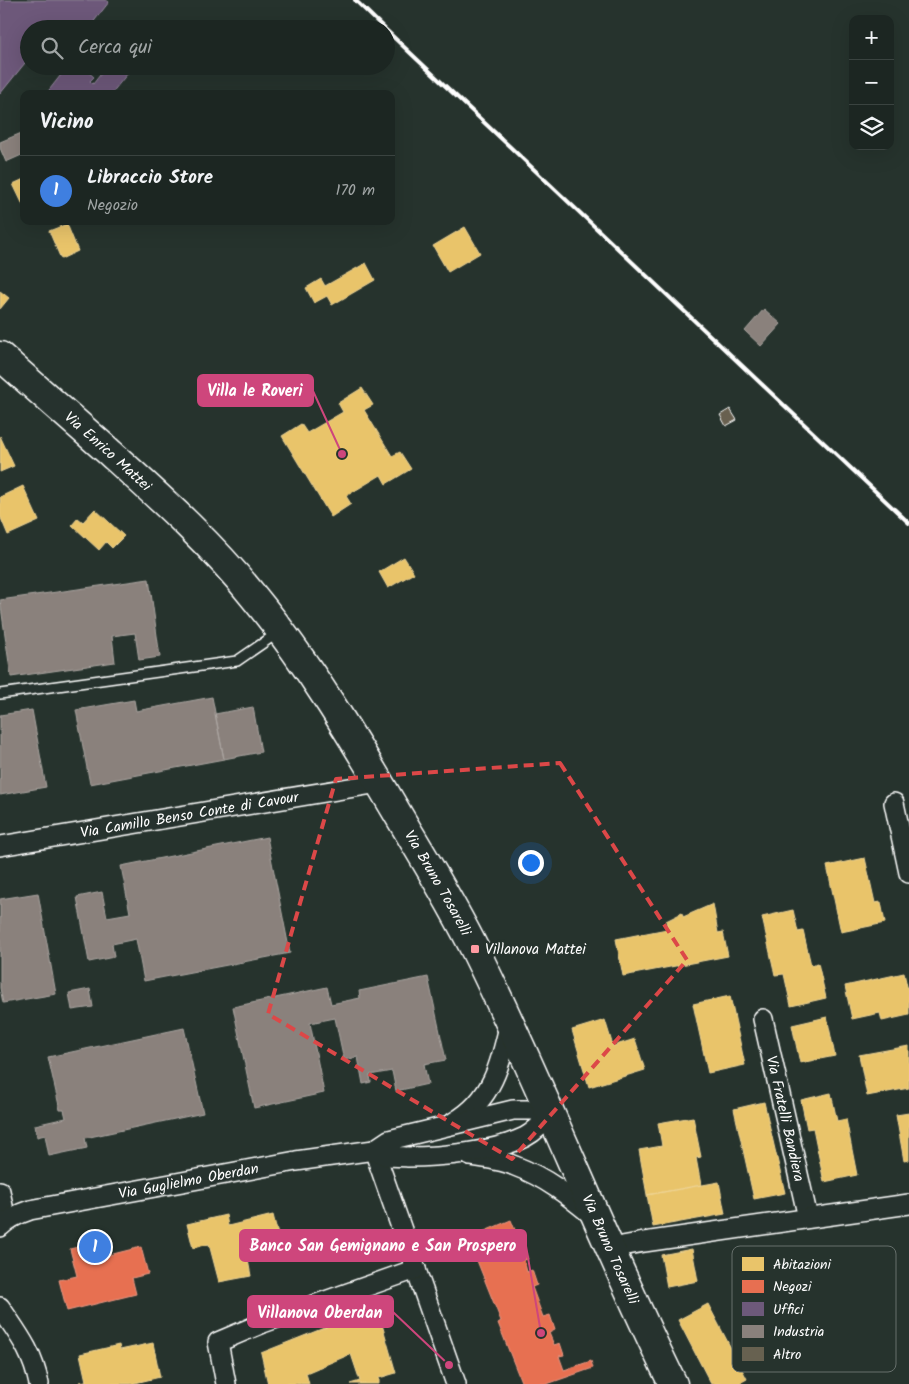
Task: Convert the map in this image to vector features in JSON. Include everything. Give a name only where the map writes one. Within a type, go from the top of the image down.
[{"type":"main road","name":"Via Enrico Mattei","points":[[0,356],[150,488],[213,550]]},
{"type":"main road","name":"Via Bruno Tosarelli","points":[[213,550],[254,596],[331,706],[453,909],[475,949],[510,1022],[673,1384]]},
{"type":"street","name":"Via Camillo Benso Conte di Cavour","points":[[0,846],[379,783]]},
{"type":"street","points":[[894,802],[909,873]]},
{"type":"street","name":"Via Fratelli Bandiera","points":[[763,1019],[808,1218]]},
{"type":"street","name":"Via Guglielmo Oberdan","points":[[449,1125],[462,1117],[476,1104],[493,1080],[502,1058],[510,1022]]},
{"type":"street","name":"Via Guglielmo Oberdan","points":[[3,1224],[17,1214],[30,1210],[296,1161],[374,1150],[388,1140],[513,1110],[532,1110],[551,1114],[540,1127],[508,1144],[459,1154],[426,1157],[388,1156],[374,1150]]},
{"type":"street","points":[[374,1150],[456,1384]]},
{"type":"street","name":"Via Guglielmo Oberdan","points":[[459,1154],[515,1165],[543,1178],[566,1194],[598,1221]]},
{"type":"street","points":[[0,1191],[3,1224]]},
{"type":"street","points":[[611,1248],[909,1204]]},
{"type":"street","points":[[226,1384],[218,1342],[263,1324],[416,1270]]},
{"type":"street","points":[[0,1307],[28,1349],[39,1384]]},
{"type":"lane","points":[[0,694],[237,661],[280,631]]},
{"type":"highlighted area","points":[[560,763],[687,960],[512,1159],[268,1014],[336,779]]},
{"type":"building: Abitazioni","points":[[20,181],[20,199],[13,184]]},
{"type":"building: Abitazioni","points":[[67,225],[78,251],[61,259],[49,231]]},
{"type":"building: Abitazioni","points":[[465,227],[480,253],[448,272],[433,246]]},
{"type":"building: Abitazioni","points":[[366,263],[375,280],[332,305],[327,296],[314,303],[306,288],[321,279],[325,286]]},
{"type":"building: Abitazioni","points":[[0,291],[9,298],[0,309]]},
{"type":"building: Abitazioni","points":[[362,388],[373,405],[364,410],[392,456],[400,452],[411,469],[386,484],[381,475],[346,496],[351,504],[331,517],[282,436],[301,424],[307,433],[343,412],[338,403]]},
{"type":"building: Abitazioni","points":[[0,436],[14,466],[0,472]]},
{"type":"building: Abitazioni","points":[[23,486],[39,521],[8,535],[0,516],[0,497]]},
{"type":"building: Abitazioni","points":[[95,509],[124,536],[112,548],[106,542],[99,550],[72,525],[78,518],[83,522]]},
{"type":"building: Abitazioni","points":[[404,557],[414,573],[388,588],[379,572]]},
{"type":"building: Abitazioni","points":[[865,858],[875,903],[881,902],[885,923],[841,932],[827,866]]},
{"type":"building: Abitazioni","points":[[713,904],[718,933],[723,932],[728,956],[623,976],[616,939],[667,929],[666,921],[682,913],[683,917]]},
{"type":"building: Abitazioni","points":[[793,910],[798,932],[803,931],[811,965],[818,963],[826,998],[791,1006],[784,974],[775,975],[762,917]]},
{"type":"building: Abitazioni","points":[[904,973],[909,995],[909,1015],[882,1021],[880,1013],[852,1019],[845,986]]},
{"type":"building: Abitazioni","points":[[730,996],[745,1065],[708,1073],[693,1004]]},
{"type":"building: Abitazioni","points":[[827,1017],[835,1056],[800,1063],[792,1025]]},
{"type":"building: Abitazioni","points":[[605,1020],[613,1046],[635,1039],[645,1070],[589,1087],[572,1030]]},
{"type":"building: Abitazioni","points":[[909,1046],[909,1088],[867,1096],[859,1055]]},
{"type":"building: Abitazioni","points":[[831,1093],[837,1121],[846,1119],[857,1175],[824,1182],[813,1128],[807,1129],[801,1100]]},
{"type":"building: Abitazioni","points":[[764,1102],[785,1193],[754,1199],[734,1109]]},
{"type":"building: Abitazioni","points":[[909,1113],[909,1160],[904,1161],[896,1115]]},
{"type":"building: Abitazioni","points":[[693,1117],[701,1157],[696,1158],[701,1185],[647,1195],[639,1150],[662,1146],[658,1123]]},
{"type":"building: Abitazioni","points":[[719,1182],[725,1214],[653,1227],[647,1195]]},
{"type":"building: Abitazioni","points":[[226,1215],[228,1226],[273,1215],[280,1243],[260,1248],[262,1256],[248,1260],[251,1276],[219,1282],[209,1244],[193,1248],[187,1224]]},
{"type":"building: Abitazioni","points":[[692,1249],[698,1281],[667,1287],[661,1255]]},
{"type":"building: Abitazioni","points":[[708,1304],[732,1350],[732,1372],[743,1372],[747,1379],[738,1384],[711,1384],[678,1320]]},
{"type":"building: Abitazioni","points":[[377,1307],[396,1373],[379,1378],[379,1384],[350,1384],[360,1381],[351,1354],[306,1373],[309,1384],[268,1384],[261,1353]]},
{"type":"building: Abitazioni","points":[[153,1343],[160,1377],[131,1384],[80,1384],[80,1382],[86,1381],[80,1354],[119,1345],[120,1350]]},
{"type":"building: Negozi","points":[[511,1220],[515,1230],[510,1232],[516,1248],[523,1246],[528,1259],[524,1260],[527,1272],[532,1270],[537,1285],[532,1287],[543,1317],[550,1315],[555,1330],[549,1333],[554,1345],[560,1343],[564,1355],[559,1356],[564,1370],[591,1361],[593,1368],[547,1384],[522,1384],[498,1323],[501,1321],[468,1238]]},
{"type":"building: Negozi","points":[[97,1242],[101,1257],[141,1247],[148,1274],[132,1278],[136,1294],[67,1311],[59,1280],[77,1276],[70,1249]]},
{"type":"building: Uffici","points":[[0,0],[106,0],[109,2],[95,20],[20,20],[20,69],[0,94]]},
{"type":"building: Uffici","points":[[61,75],[92,75],[94,77],[90,81],[93,84],[100,75],[126,75],[114,90],[49,90]]},
{"type":"building: Industria","points":[[20,134],[20,156],[6,162],[0,148],[0,142]]},
{"type":"building: Industria","points":[[764,309],[781,324],[761,346],[745,331]]},
{"type":"building: Industria","points":[[149,579],[160,657],[139,660],[135,633],[112,636],[115,662],[11,677],[0,600]]},
{"type":"building: Industria","points":[[212,697],[224,759],[90,784],[76,710],[134,700],[136,711]]},
{"type":"building: Industria","points":[[253,707],[261,752],[224,759],[215,714]]},
{"type":"building: Industria","points":[[32,710],[46,787],[0,795],[0,715]]},
{"type":"building: Industria","points":[[267,837],[290,953],[144,981],[136,939],[112,944],[114,957],[89,962],[77,897],[102,892],[107,917],[130,913],[121,866]]},
{"type":"building: Industria","points":[[38,893],[56,994],[3,1003],[0,988],[0,899]]},
{"type":"building: Industria","points":[[428,977],[446,1060],[424,1064],[428,1084],[396,1091],[392,1071],[370,1075],[371,1082],[363,1084],[358,1057],[344,1060],[335,1018],[310,1023],[324,1093],[254,1108],[233,1007],[327,987],[331,1004],[360,998],[359,991]]},
{"type":"building: Industria","points":[[90,989],[93,1007],[72,1010],[69,993]]},
{"type":"building: Industria","points":[[184,1028],[203,1113],[85,1138],[87,1148],[49,1156],[45,1135],[37,1137],[35,1125],[66,1118],[64,1110],[60,1110],[48,1057]]},
{"type":"building: Altro","points":[[730,409],[737,420],[726,426],[720,415]]},
{"type":"railway","points":[[355,0],[376,20]]},
{"type":"railway","points":[[395,38],[909,523]]},
{"type":"place","name":"Villa le Roveri","points":[[342,454]]},
{"type":"place","name":"Villanova Mattei","points":[[475,949]]},
{"type":"place","name":"Libraccio Store","points":[[95,1247]]},
{"type":"place","name":"Banco San Gemignano e San Prospero","points":[[541,1333]]},
{"type":"place","name":"Villanova Oberdan","points":[[449,1365]]}]
